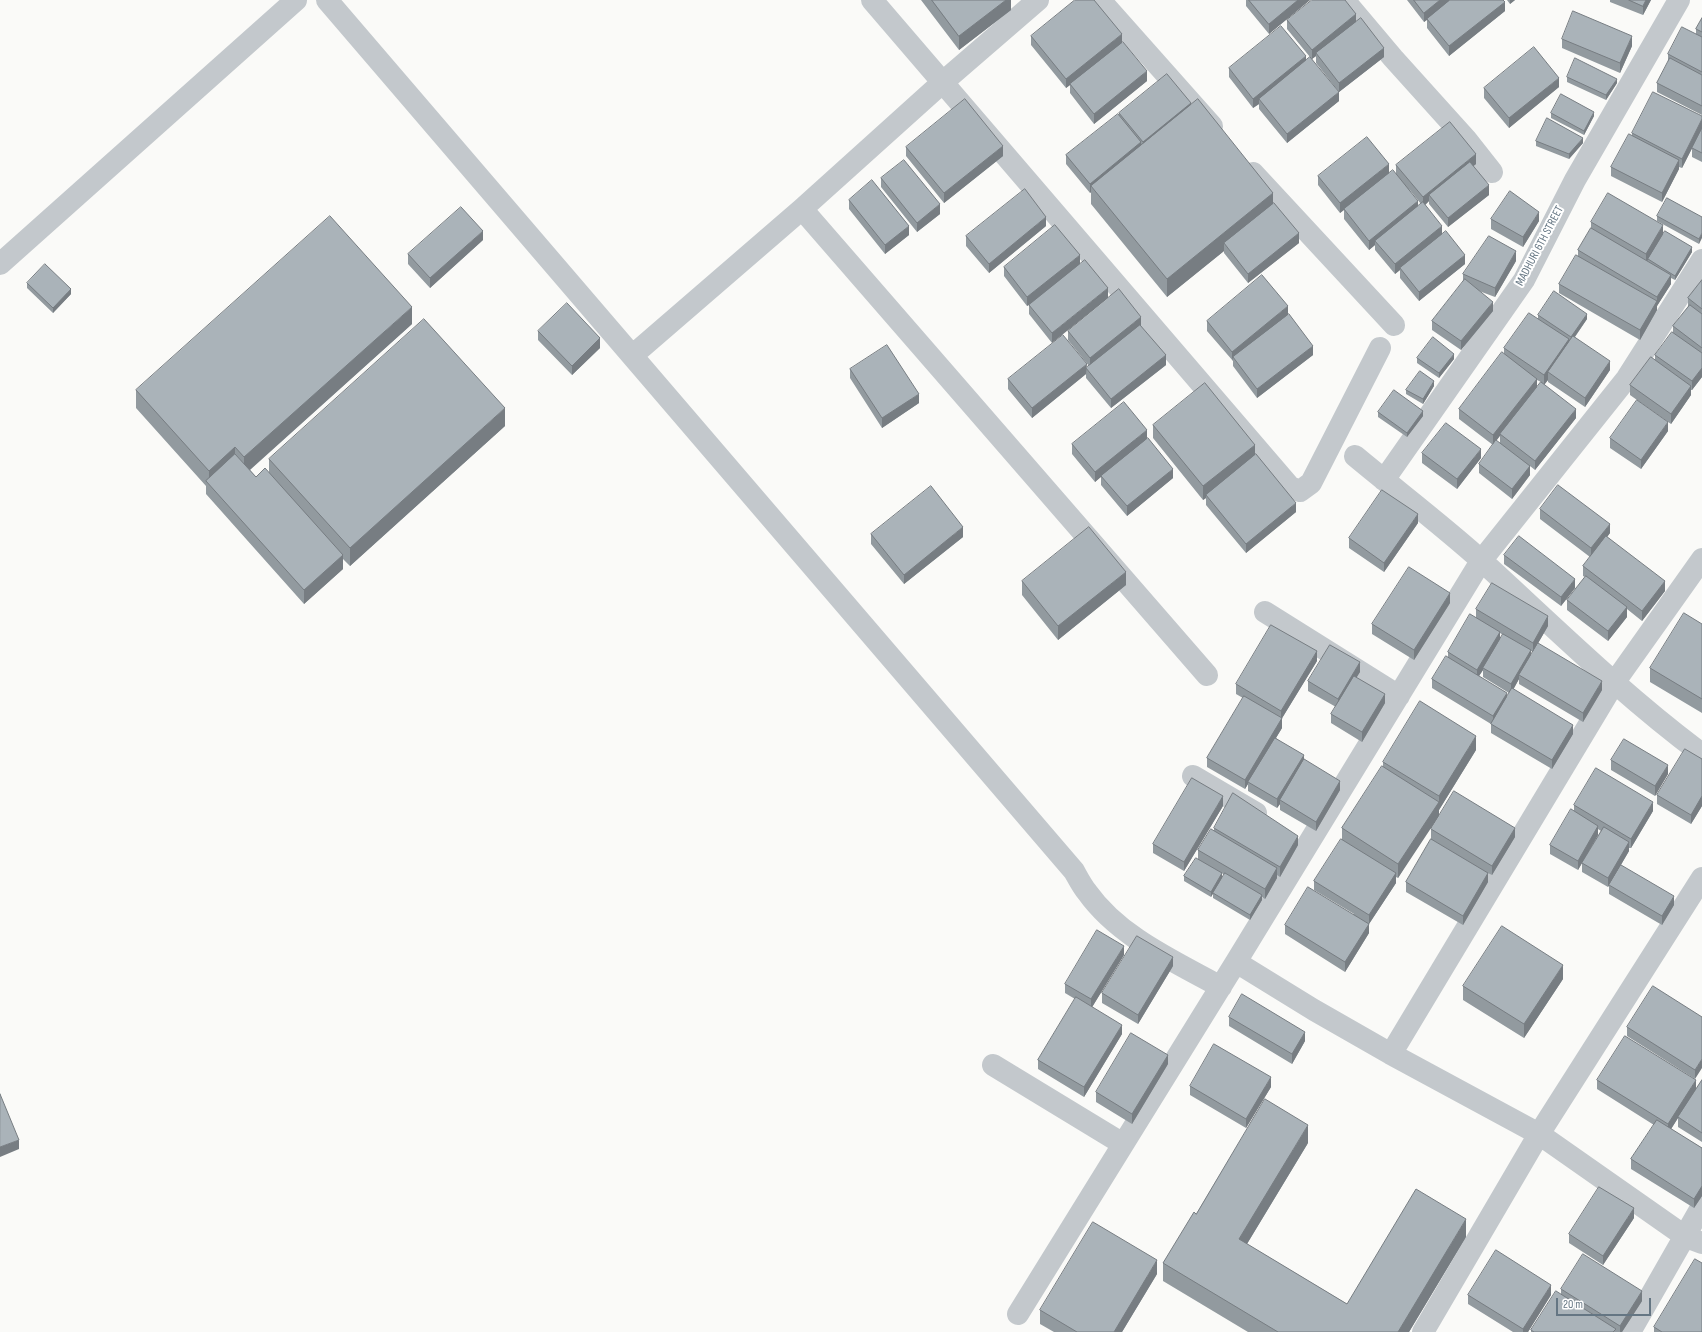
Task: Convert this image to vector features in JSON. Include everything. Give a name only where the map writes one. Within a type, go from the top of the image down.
[{"type":"street","points":[[0,264],[296,0]]},
{"type":"street","points":[[327,0],[1074,871],[1092,898],[1118,926],[1150,949],[1221,987]]},
{"type":"street","points":[[872,0],[1290,487],[1300,491],[1311,483],[1380,348]]},
{"type":"street","points":[[633,355],[802,209],[943,82],[1038,0]]},
{"type":"street","points":[[1100,0],[1226,143]]},
{"type":"street","points":[[1344,0],[1393,58],[1466,139],[1492,172]]},
{"type":"street","name":"MADHURI 6TH STREET","points":[[1384,480],[1524,280],[1575,180],[1679,0]]},
{"type":"street","points":[[1242,161],[1394,325]]},
{"type":"street","points":[[802,209],[1207,675]]},
{"type":"street","points":[[1018,1314],[1221,987],[1481,561],[1627,378],[1702,260]]},
{"type":"street","points":[[1355,456],[1481,561],[1614,683],[1702,754]]},
{"type":"street","points":[[1391,1054],[1614,683],[1702,559]]},
{"type":"street","points":[[1265,612],[1399,696]]},
{"type":"street","points":[[1193,776],[1309,843]]},
{"type":"street","points":[[1423,1332],[1539,1134],[1702,878]]},
{"type":"street","points":[[1236,962],[1314,1010],[1391,1054],[1539,1134],[1694,1240]]},
{"type":"street","points":[[993,1065],[1123,1144]]},
{"type":"street","points":[[1630,1332],[1694,1240],[1702,1206]]},
{"type":"building","points":[[932,0],[1006,0],[959,36]]},
{"type":"building","points":[[1075,0],[1094,0],[1122,34],[1066,79],[1031,36]]},
{"type":"building","points":[[1249,0],[1298,0],[1269,24]]},
{"type":"building","points":[[1312,0],[1345,0],[1356,14],[1312,50],[1287,20]]},
{"type":"building","points":[[1414,0],[1440,0],[1424,13]]},
{"type":"building","points":[[1450,0],[1503,0],[1505,2],[1449,46],[1427,19]]},
{"type":"building","points":[[1629,0],[1646,0],[1643,6]]},
{"type":"building","points":[[1573,11],[1632,36],[1620,63],[1562,39]]},
{"type":"building","points":[[1361,18],[1384,48],[1339,83],[1316,53]]},
{"type":"building","points":[[1702,18],[1702,32],[1696,29]]},
{"type":"building","points":[[1281,26],[1306,56],[1253,99],[1229,68]]},
{"type":"building","points":[[1682,27],[1702,37],[1702,72],[1668,54]]},
{"type":"building","points":[[1123,42],[1147,71],[1094,114],[1070,84]]},
{"type":"building","points":[[1534,47],[1559,78],[1509,118],[1484,88]]},
{"type":"building","points":[[1310,57],[1339,92],[1287,134],[1259,99]]},
{"type":"building","points":[[1575,58],[1617,79],[1606,95],[1567,77]]},
{"type":"building","points":[[1670,58],[1702,75],[1702,106],[1657,83]]},
{"type":"building","points":[[1167,74],[1191,103],[1143,142],[1119,113]]},
{"type":"building","points":[[1653,92],[1702,116],[1702,119],[1682,159],[1632,133]]},
{"type":"building","points":[[1561,94],[1594,112],[1584,131],[1551,113]]},
{"type":"building","points":[[965,99],[1003,146],[944,193],[906,147]]},
{"type":"building","points":[[1198,99],[1273,193],[1167,279],[1091,186]]},
{"type":"building","points":[[1118,114],[1141,142],[1090,184],[1066,155]]},
{"type":"building","points":[[1547,118],[1583,138],[1569,154],[1536,141]]},
{"type":"building","points":[[1450,122],[1476,154],[1423,197],[1396,165]]},
{"type":"building","points":[[1702,128],[1702,153],[1692,148]]},
{"type":"building","points":[[1629,134],[1679,160],[1662,193],[1611,167]]},
{"type":"building","points":[[1367,137],[1389,164],[1340,203],[1318,176]]},
{"type":"building","points":[[904,160],[940,204],[917,223],[881,178]]},
{"type":"building","points":[[1470,162],[1489,185],[1448,218],[1429,195]]},
{"type":"building","points":[[1393,170],[1418,201],[1369,241],[1344,209]]},
{"type":"building","points":[[872,180],[909,226],[885,245],[849,200]]},
{"type":"building","points":[[1025,189],[1046,217],[989,264],[966,236]]},
{"type":"building","points":[[1510,191],[1539,212],[1523,237],[1491,219]]},
{"type":"building","points":[[1608,193],[1663,225],[1646,254],[1591,222]]},
{"type":"building","points":[[1667,198],[1702,217],[1702,233],[1699,239],[1657,216]]},
{"type":"building","points":[[1423,202],[1442,226],[1395,264],[1375,241]]},
{"type":"building","points":[[1274,203],[1299,233],[1248,274],[1224,243]]},
{"type":"building","points":[[461,207],[483,231],[430,278],[408,254]]},
{"type":"building","points":[[330,216],[412,307],[244,457],[235,447],[209,471],[136,390]]},
{"type":"building","points":[[1055,225],[1080,255],[1027,297],[1004,267]]},
{"type":"building","points":[[1591,228],[1671,275],[1657,297],[1578,250]]},
{"type":"building","points":[[1446,231],[1465,255],[1419,292],[1400,268]]},
{"type":"building","points":[[1665,231],[1692,247],[1675,276],[1648,259]]},
{"type":"building","points":[[1489,236],[1516,251],[1495,288],[1463,274]]},
{"type":"building","points":[[1576,255],[1657,301],[1640,330],[1559,284]]},
{"type":"building","points":[[1085,260],[1108,288],[1052,333],[1029,305]]},
{"type":"building","points":[[45,264],[71,289],[53,308],[27,283]]},
{"type":"building","points":[[1262,275],[1288,306],[1232,352],[1207,321]]},
{"type":"building","points":[[1465,279],[1493,302],[1461,341],[1432,321]]},
{"type":"building","points":[[1702,280],[1702,309],[1688,298]]},
{"type":"building","points":[[1119,289],[1141,317],[1090,358],[1068,331]]},
{"type":"building","points":[[1554,291],[1587,314],[1571,337],[1538,315]]},
{"type":"building","points":[[567,303],[600,338],[572,366],[538,331]]},
{"type":"building","points":[[1690,305],[1702,314],[1702,348],[1673,326]]},
{"type":"building","points":[[1529,313],[1569,339],[1544,375],[1504,348]]},
{"type":"building","points":[[1289,314],[1313,346],[1257,389],[1233,357]]},
{"type":"building","points":[[424,319],[505,408],[350,548],[269,459]]},
{"type":"building","points":[[1140,325],[1166,355],[1111,399],[1086,368]]},
{"type":"building","points":[[1672,332],[1702,353],[1702,368],[1692,381],[1655,355]]},
{"type":"building","points":[[1063,335],[1087,364],[1032,408],[1008,379]]},
{"type":"building","points":[[1573,336],[1610,361],[1585,398],[1548,372]]},
{"type":"building","points":[[1433,337],[1454,354],[1439,373],[1417,358]]},
{"type":"building","points":[[887,345],[919,394],[882,418],[850,369]]},
{"type":"building","points":[[1502,352],[1537,379],[1493,435],[1459,409]]},
{"type":"building","points":[[1651,357],[1691,386],[1671,414],[1630,385]]},
{"type":"building","points":[[1420,371],[1434,381],[1423,399],[1406,390]]},
{"type":"building","points":[[1541,382],[1576,409],[1535,461],[1500,434]]},
{"type":"building","points":[[1205,383],[1255,445],[1203,486],[1153,425]]},
{"type":"building","points":[[1394,390],[1423,411],[1407,433],[1378,412]]},
{"type":"building","points":[[1637,400],[1668,422],[1641,460],[1610,438]]},
{"type":"building","points":[[1124,402],[1147,430],[1095,472],[1072,444]]},
{"type":"building","points":[[1446,423],[1481,449],[1457,479],[1422,453]]},
{"type":"building","points":[[1148,438],[1173,469],[1127,506],[1101,476]]},
{"type":"building","points":[[1496,440],[1530,466],[1512,489],[1479,464]]},
{"type":"building","points":[[235,454],[256,477],[265,468],[343,555],[304,590],[206,481]]},
{"type":"building","points":[[1256,454],[1296,503],[1246,544],[1206,495]]},
{"type":"building","points":[[1558,485],[1610,524],[1591,548],[1540,509]]},
{"type":"building","points":[[931,486],[963,527],[904,575],[871,534]]},
{"type":"building","points":[[1382,490],[1418,514],[1384,563],[1349,538]]},
{"type":"building","points":[[1089,527],[1126,572],[1058,626],[1022,581]]},
{"type":"building","points":[[1519,536],[1575,579],[1561,597],[1504,555]]},
{"type":"building","points":[[1606,536],[1665,581],[1642,611],[1583,566]]},
{"type":"building","points":[[1409,567],[1450,593],[1414,650],[1372,624]]},
{"type":"building","points":[[1586,576],[1627,607],[1608,631],[1567,600]]},
{"type":"building","points":[[1492,583],[1548,616],[1533,643],[1476,609]]},
{"type":"building","points":[[1684,613],[1702,624],[1702,699],[1650,668]]},
{"type":"building","points":[[1470,614],[1500,632],[1477,670],[1448,652]]},
{"type":"building","points":[[1271,625],[1317,651],[1281,711],[1236,684]]},
{"type":"building","points":[[1503,634],[1531,650],[1511,684],[1483,668]]},
{"type":"building","points":[[1538,643],[1602,681],[1583,713],[1519,675]]},
{"type":"building","points":[[1330,645],[1360,662],[1338,699],[1308,681]]},
{"type":"building","points":[[1446,656],[1507,693],[1493,716],[1432,679]]},
{"type":"building","points":[[1354,676],[1385,694],[1362,732],[1331,714]]},
{"type":"building","points":[[1512,688],[1573,725],[1552,760],[1491,724]]},
{"type":"building","points":[[1244,696],[1282,718],[1245,780],[1207,758]]},
{"type":"building","points":[[1420,701],[1476,736],[1439,796],[1383,762]]},
{"type":"building","points":[[1275,738],[1304,755],[1277,799],[1248,782]]},
{"type":"building","points":[[1624,739],[1668,765],[1655,786],[1611,760]]},
{"type":"building","points":[[1685,749],[1702,759],[1702,796],[1691,815],[1657,795]]},
{"type":"building","points":[[1304,759],[1340,781],[1316,822],[1280,800]]},
{"type":"building","points":[[1382,766],[1439,802],[1398,864],[1342,828]]},
{"type":"building","points":[[1596,768],[1653,802],[1631,839],[1574,805]]},
{"type":"building","points":[[1192,778],[1223,796],[1184,862],[1153,844]]},
{"type":"building","points":[[1454,791],[1515,828],[1492,866],[1431,829]]},
{"type":"building","points":[[1233,793],[1298,836],[1280,867],[1214,828]]},
{"type":"building","points":[[1571,809],[1598,826],[1578,861],[1550,845]]},
{"type":"building","points":[[1604,827],[1629,842],[1608,878],[1582,863]]},
{"type":"building","points":[[1211,829],[1277,868],[1265,889],[1198,850]]},
{"type":"building","points":[[1341,839],[1396,873],[1369,915],[1314,881]]},
{"type":"building","points":[[1431,839],[1488,873],[1463,916],[1406,882]]},
{"type":"building","points":[[1196,858],[1222,873],[1211,892],[1184,876]]},
{"type":"building","points":[[1621,865],[1674,896],[1662,916],[1609,885]]},
{"type":"building","points":[[1225,873],[1262,895],[1250,915],[1213,893]]},
{"type":"building","points":[[1308,887],[1369,924],[1345,962],[1285,925]]},
{"type":"building","points":[[1502,926],[1563,965],[1524,1024],[1463,986]]},
{"type":"building","points":[[1097,930],[1124,946],[1091,999],[1065,984]]},
{"type":"building","points":[[1137,936],[1173,957],[1138,1015],[1102,993]]},
{"type":"building","points":[[1653,986],[1702,1017],[1702,1059],[1695,1070],[1627,1027]]},
{"type":"building","points":[[1242,994],[1305,1032],[1292,1054],[1229,1017]]},
{"type":"building","points":[[1076,997],[1122,1025],[1084,1087],[1038,1060]]},
{"type":"building","points":[[1131,1033],[1168,1055],[1132,1114],[1096,1092]]},
{"type":"building","points":[[1625,1036],[1696,1080],[1668,1124],[1597,1080]]},
{"type":"building","points":[[1214,1044],[1271,1077],[1246,1119],[1190,1086]]},
{"type":"building","points":[[1702,1080],[1702,1133],[1678,1117]]},
{"type":"building","points":[[0,1094],[19,1140],[0,1147]]},
{"type":"building","points":[[1265,1099],[1308,1125],[1239,1239],[1347,1304],[1416,1189],[1466,1219],[1398,1332],[1278,1332],[1163,1263],[1194,1212],[1196,1214]]},
{"type":"building","points":[[1657,1120],[1702,1148],[1702,1186],[1694,1199],[1631,1159]]},
{"type":"building","points":[[1599,1187],[1634,1208],[1603,1256],[1569,1234]]},
{"type":"building","points":[[1093,1222],[1157,1260],[1114,1332],[1077,1332],[1040,1310]]},
{"type":"building","points":[[1496,1250],[1551,1285],[1523,1329],[1468,1295]]},
{"type":"building","points":[[1583,1254],[1642,1291],[1620,1326],[1561,1289]]},
{"type":"building","points":[[1695,1259],[1702,1263],[1702,1332],[1662,1332],[1654,1327]]},
{"type":"building","points":[[1556,1291],[1616,1329],[1613,1332],[1534,1332],[1531,1330]]}]
